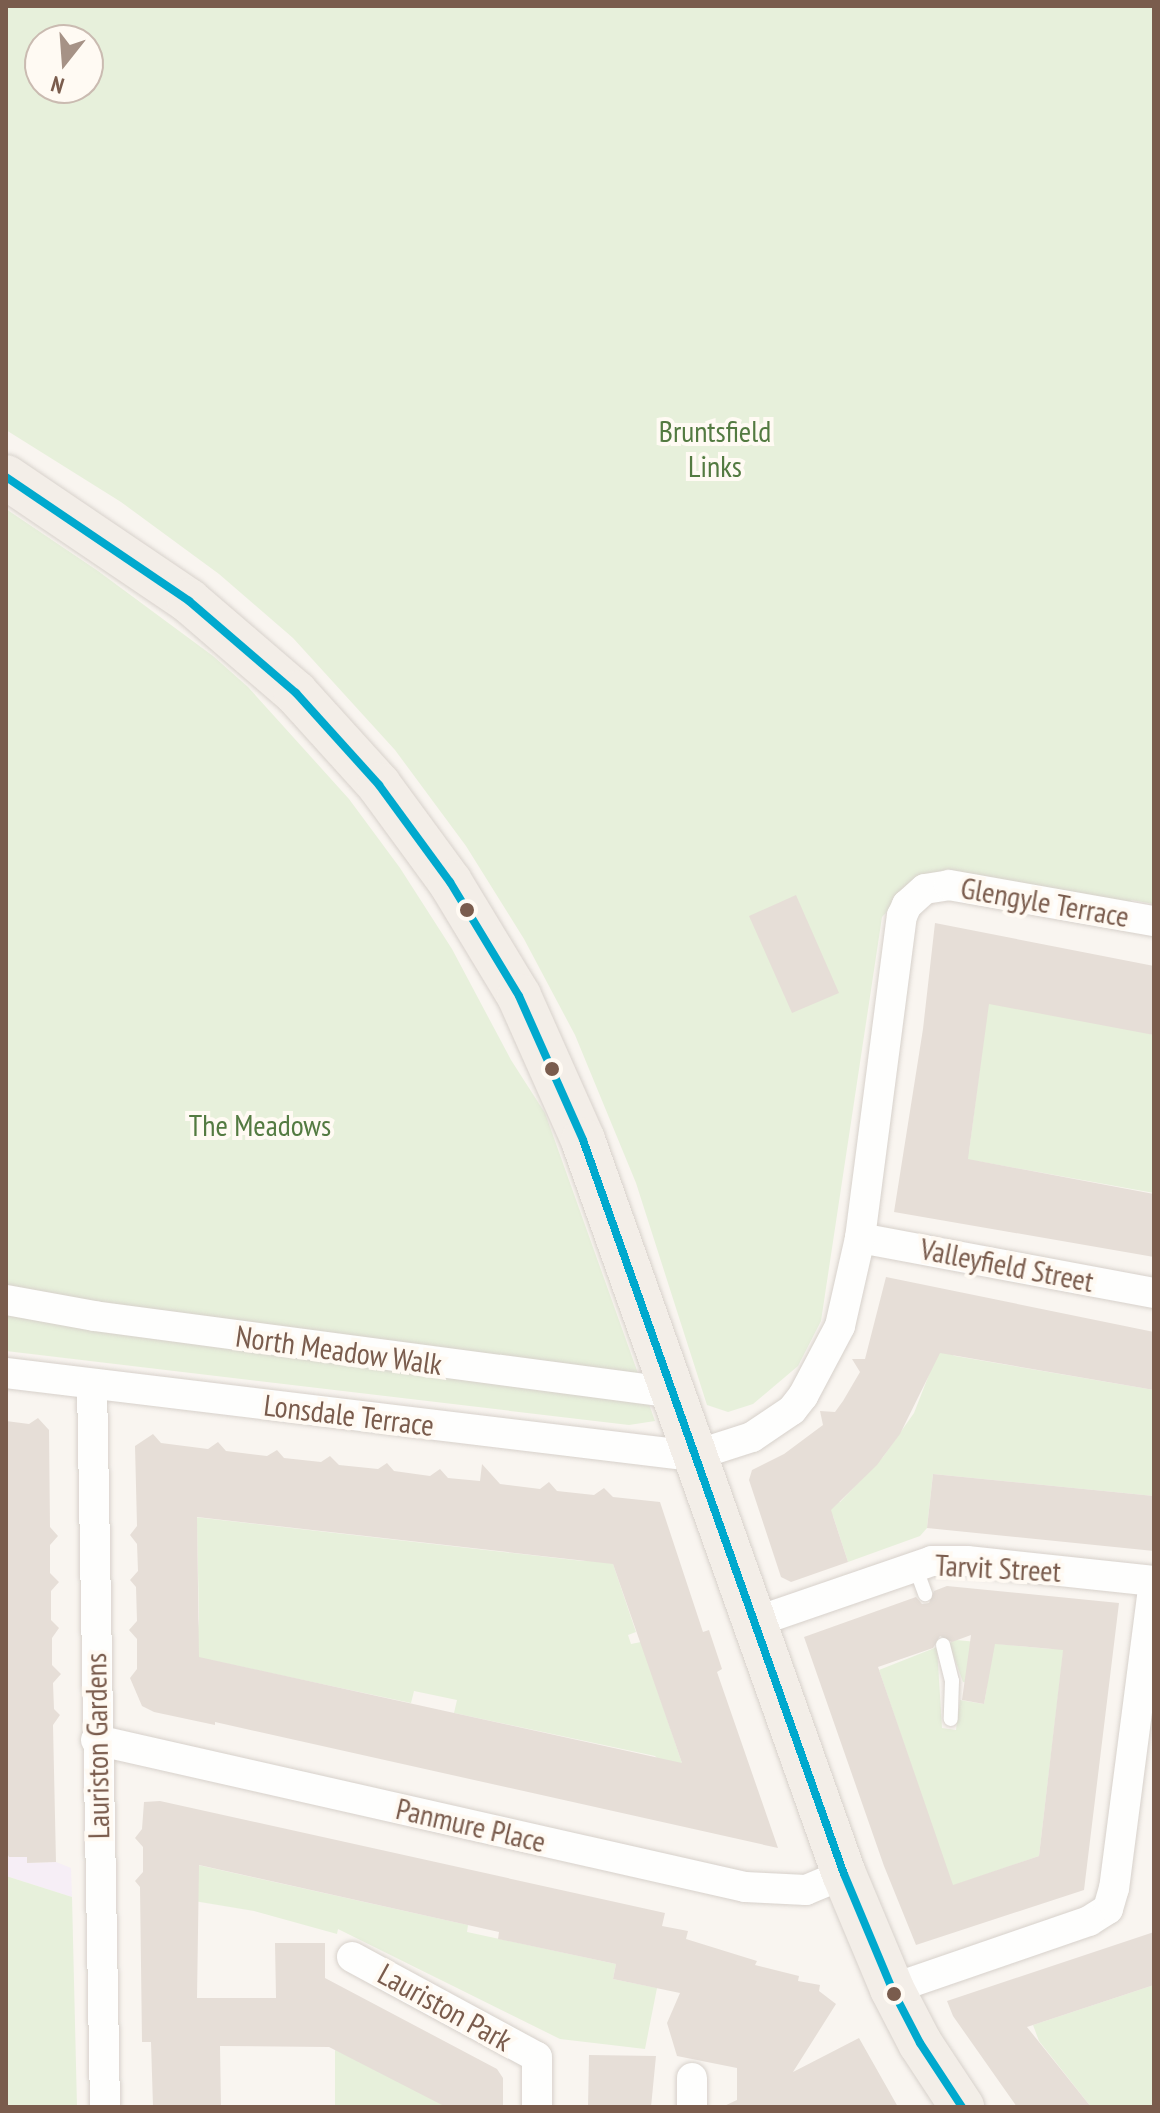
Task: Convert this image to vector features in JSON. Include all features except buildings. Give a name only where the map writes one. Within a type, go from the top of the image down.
[{"type":"main road","points":[[6,477],[189,601],[250,650],[296,693],[397,809],[450,882],[539,1036],[583,1140],[844,1874],[892,1989],[920,2043],[962,2107]]},
{"type":"street","name":"Glengyle Terrace","points":[[860,1238],[902,916],[915,895],[935,885],[1154,921]]},
{"type":"street","name":"Valleyfield Street","points":[[860,1238],[1154,1293]]},
{"type":"street","points":[[693,1456],[752,1437],[792,1410],[803,1396],[840,1326],[860,1238]]},
{"type":"street","name":"North Meadow Walk","points":[[6,1300],[126,1320],[674,1393]]},
{"type":"street","name":"Lonsdale Terrace","points":[[6,1373],[693,1456]]},
{"type":"street","name":"Lauriston Gardens","points":[[92,1384],[96,1740],[105,2107]]},
{"type":"street","name":"Tarvit Street","points":[[755,1622],[932,1561],[967,1561],[1154,1581]]},
{"type":"street","points":[[892,1989],[1089,1921],[1108,1909],[1114,1888],[1154,1581]]},
{"type":"street","name":"Panmure Place","points":[[96,1740],[745,1887],[806,1890],[844,1874]]},
{"type":"street","name":"Lauriston Park","points":[[352,1957],[537,2057],[537,2107]]},
{"type":"lane","points":[[915,1566],[925,1594]]},
{"type":"lane","points":[[943,1645],[952,1681],[951,1719]]},
{"type":"shaded area","points":[[6,1851],[27,1857],[27,1863],[56,1862],[71,1868],[72,1897],[6,1876]]},
{"type":"green space","name":"Bruntsfield Links","points":[[6,6],[1154,6],[1154,904],[1131,900],[1136,910],[996,886],[900,898],[882,917],[821,1321],[798,1366],[753,1404],[728,1412],[707,1405],[636,1183],[575,1035],[524,939],[466,846],[395,750],[293,638],[219,574],[121,502],[6,430]]},
{"type":"green space","name":"The Meadows","points":[[6,509],[98,571],[213,656],[248,687],[349,799],[400,868],[452,949],[511,1060],[545,1113],[655,1421],[629,1425],[6,1351]]},
{"type":"green space","points":[[990,990],[1154,1035],[1154,1193],[977,1161],[970,1165],[964,1151],[969,1151]]},
{"type":"green space","points":[[939,1349],[955,1356],[1154,1390],[1154,1496],[933,1474],[927,1528],[920,1536],[848,1562],[833,1516],[827,1513],[825,1495],[840,1502],[883,1457],[914,1413]]},
{"type":"green space","points":[[185,1516],[583,1561],[612,1561],[636,1632],[628,1635],[631,1644],[641,1642],[683,1766],[674,1776],[655,1756],[454,1713],[457,1700],[414,1691],[411,1703],[210,1660],[194,1663],[199,1619],[197,1525]]},
{"type":"green space","points":[[956,1640],[1051,1649],[1064,1645],[1039,1856],[952,1886],[879,1670],[937,1647],[942,1728],[956,1730],[960,1700],[984,1704],[987,1687],[963,1682],[949,1643]]},
{"type":"green space","points":[[198,1865],[468,1925],[467,1932],[616,1964],[613,1979],[657,1988],[645,2049],[560,2039],[338,1929],[337,1934],[254,1911],[194,1901]]},
{"type":"green space","points":[[6,1876],[72,1897],[77,2107],[6,2107]]},
{"type":"green space","points":[[1154,1985],[1154,2107],[1091,2107],[1039,2041],[1033,2025]]},
{"type":"green space","points":[[335,2050],[445,2096],[445,2107],[335,2107]]},
{"type":"transit line","points":[[6,477],[189,601],[296,693],[379,785],[450,882],[519,996],[583,1140],[844,1874],[892,1989],[920,2043],[962,2107]]}]
